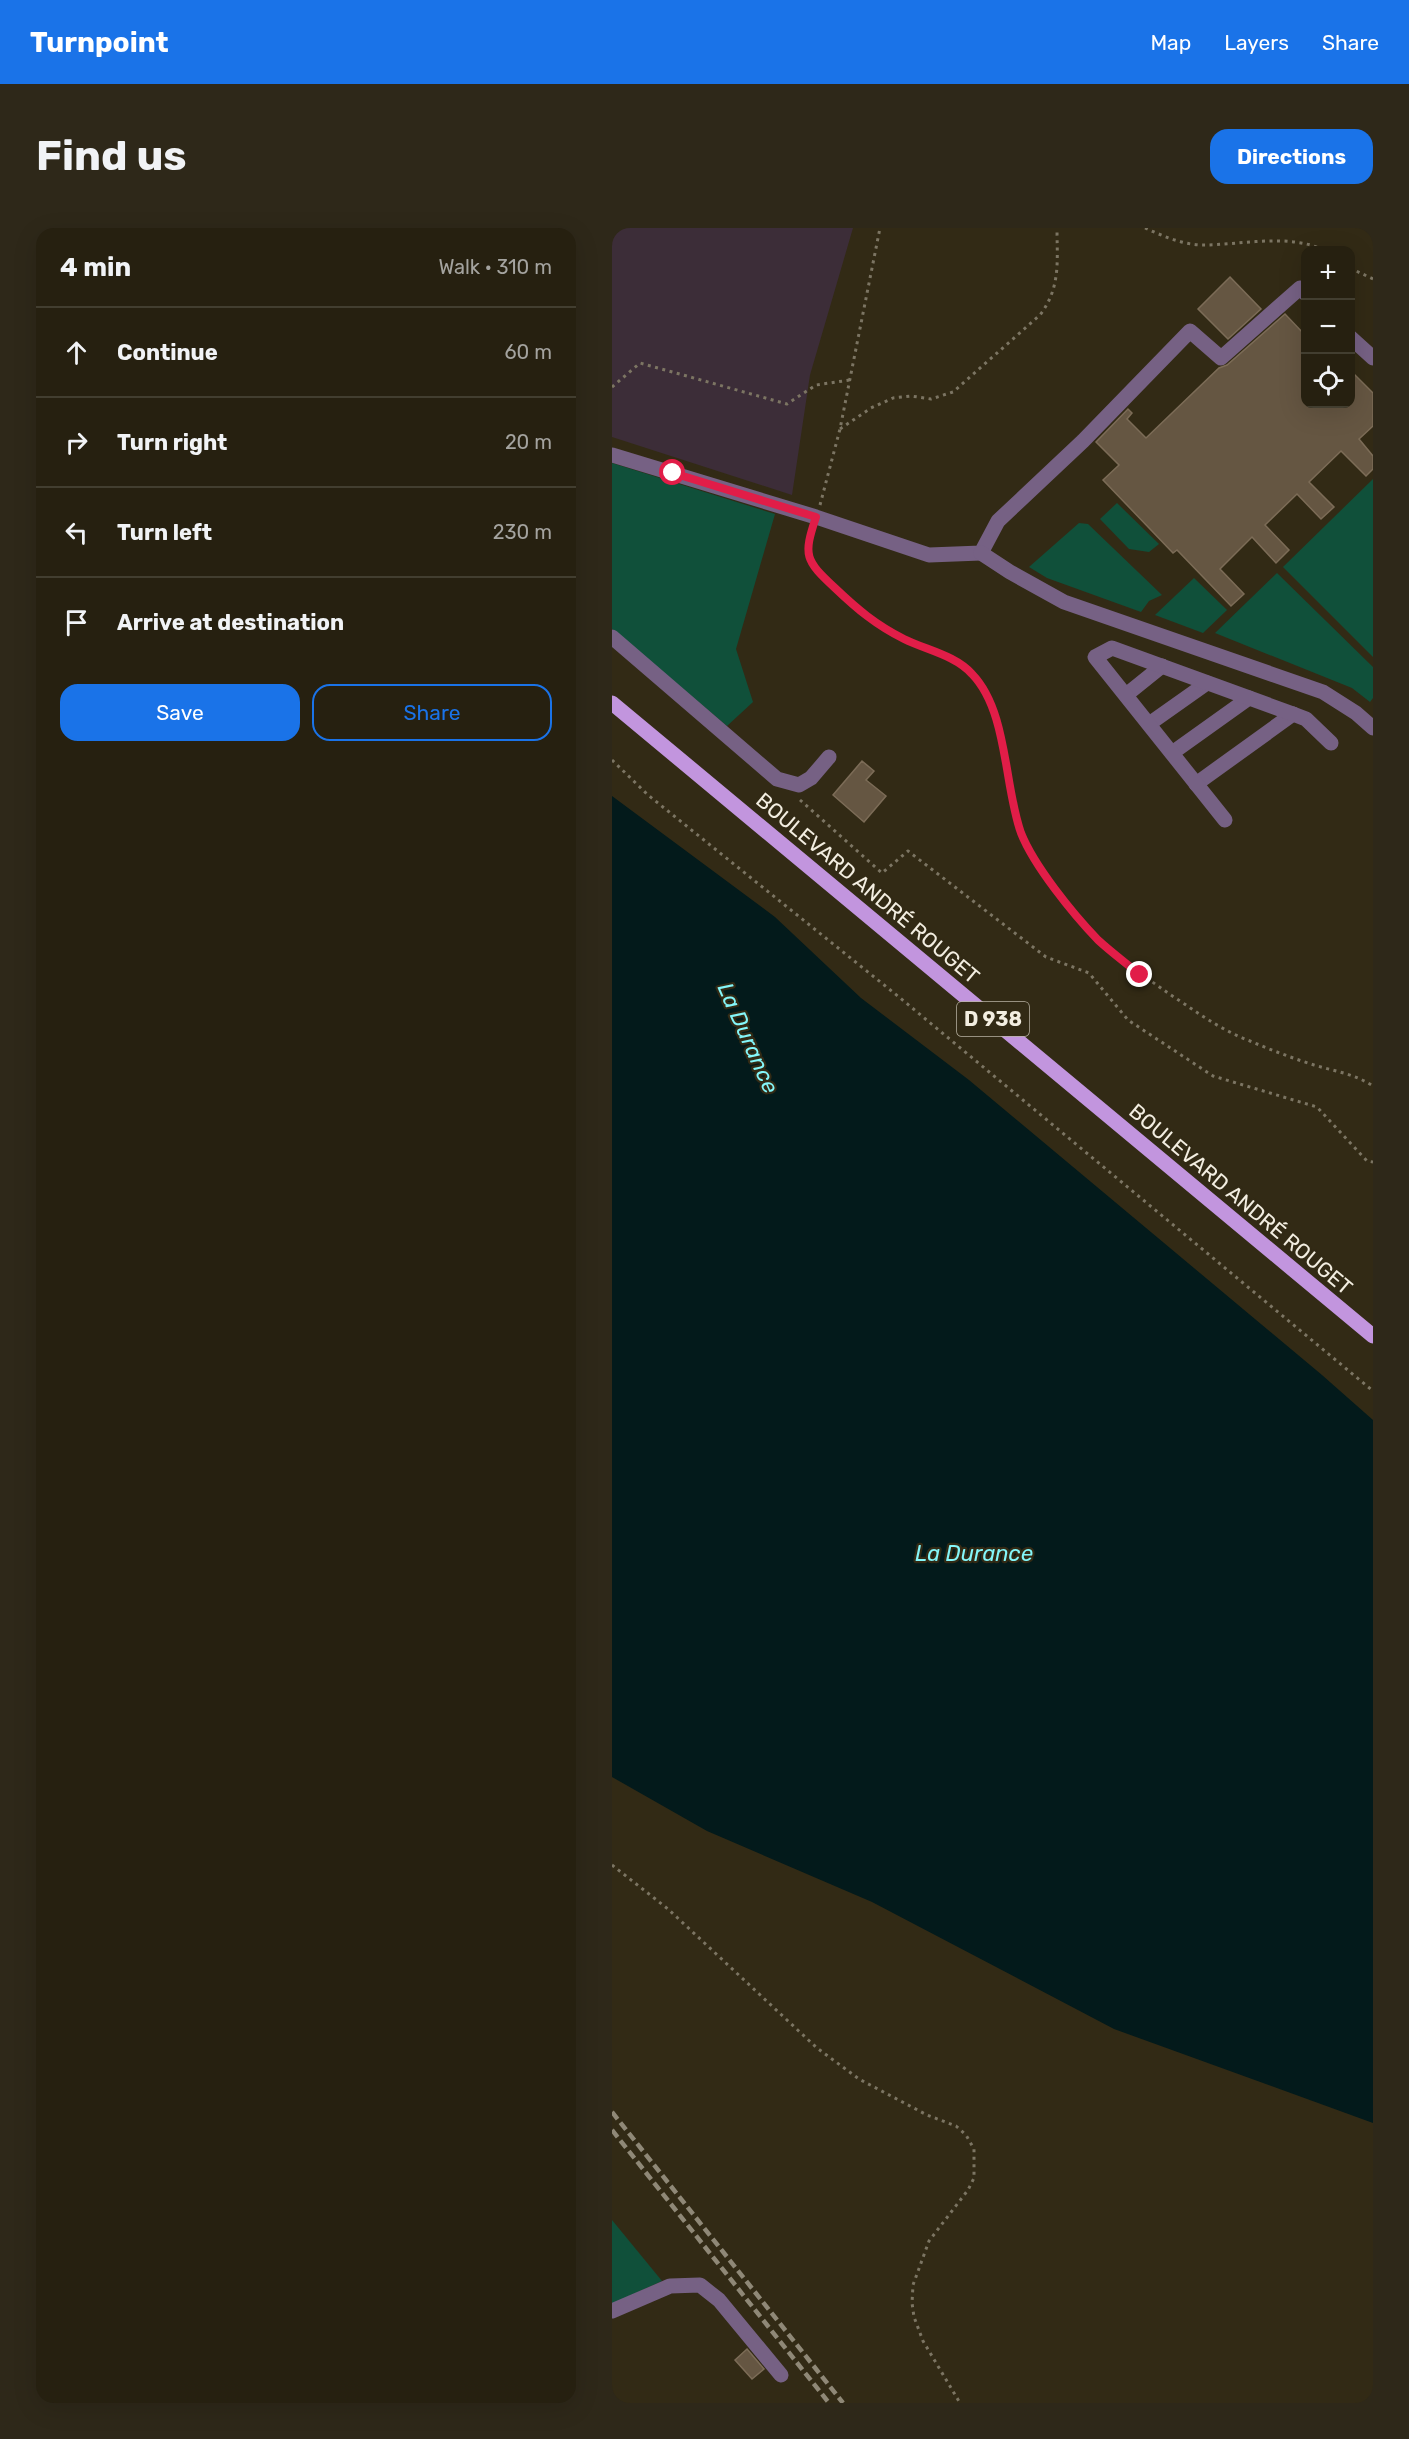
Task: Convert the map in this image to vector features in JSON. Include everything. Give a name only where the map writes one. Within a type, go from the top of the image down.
[{"type":"main road","name":"BOULEVARD ANDRÉ ROUGET","points":[[612,703],[1373,1336]]},
{"type":"street","points":[[981,553],[998,521],[1083,441],[1190,331],[1221,358],[1301,289]]},
{"type":"street","points":[[1355,342],[1373,358]]},
{"type":"street","points":[[612,455],[816,517],[929,555],[981,553],[1064,603],[1153,631],[1323,692],[1370,719]]},
{"type":"street","points":[[612,637],[777,779],[799,785],[811,778],[829,757]]},
{"type":"street","points":[[1225,820],[1095,657],[1112,648],[1162,666],[1306,719],[1331,742]]},
{"type":"street","points":[[1126,696],[1162,666]]},
{"type":"street","points":[[1149,724],[1207,683]]},
{"type":"street","points":[[1172,753],[1249,698]]},
{"type":"street","points":[[1196,784],[1293,714]]},
{"type":"street","points":[[612,2311],[670,2286],[700,2285],[719,2300],[780,2374]]},
{"type":"path","points":[[880,228],[840,429],[807,543],[808,554],[814,567],[864,616],[902,638],[957,661],[973,674],[990,700],[1005,754],[1012,800],[1022,834],[1041,870],[1098,940],[1140,975],[1225,1030],[1313,1064],[1347,1073],[1373,1086]]},
{"type":"path","points":[[840,429],[871,408],[893,398],[911,396],[931,399],[953,392],[1040,315],[1049,303],[1056,285],[1057,228]]},
{"type":"path","points":[[1145,228],[1180,241],[1202,245],[1240,242],[1293,243],[1306,246]]},
{"type":"path","points":[[1355,270],[1373,279]]},
{"type":"path","points":[[612,387],[640,363],[787,404],[816,385],[850,380]]},
{"type":"path","points":[[612,760],[648,795],[908,1005],[1373,1390]]},
{"type":"path","points":[[777,779],[882,873],[908,851],[1046,957],[1089,973],[1128,1020],[1213,1076],[1317,1107],[1367,1161],[1373,1162]]},
{"type":"path","points":[[612,1865],[668,1909],[817,2048],[859,2079],[927,2115],[956,2126],[966,2135],[974,2149],[974,2178],[929,2241],[913,2285],[912,2303],[914,2317],[923,2341],[960,2403]]},
{"type":"shaded area","points":[[612,228],[853,228],[810,375],[792,495],[612,437]]},
{"type":"green space","points":[[612,463],[775,514],[736,649],[753,702],[727,726],[612,629]]},
{"type":"green space","points":[[1373,479],[1373,657],[1283,567]]},
{"type":"green space","points":[[1117,503],[1159,544],[1149,552],[1129,549],[1100,519]]},
{"type":"green space","points":[[1079,523],[1088,524],[1162,595],[1149,601],[1141,612],[1047,578],[1029,567]]},
{"type":"green space","points":[[1277,573],[1373,667],[1373,698],[1370,702],[1352,688],[1215,633]]},
{"type":"green space","points":[[1194,578],[1227,610],[1203,633],[1155,615]]},
{"type":"green space","points":[[612,2220],[662,2281],[612,2304]]},
{"type":"water","name":"La Durance","points":[[612,796],[775,917],[861,998],[969,1080],[1373,1420],[1373,2123],[1114,2029],[872,1902],[707,1831],[612,1777]]},
{"type":"building","points":[[1230,277],[1261,309],[1228,339],[1198,309]]},
{"type":"building","points":[[1285,314],[1301,331],[1301,408],[1355,408],[1355,375],[1373,393],[1373,426],[1359,439],[1373,456],[1373,469],[1366,476],[1341,451],[1309,482],[1334,507],[1321,519],[1297,494],[1265,525],[1289,550],[1276,563],[1252,537],[1220,569],[1244,594],[1231,606],[1177,550],[1173,553],[1103,480],[1119,465],[1096,442],[1128,409],[1132,413],[1127,419],[1146,438],[1219,368],[1227,365]]},
{"type":"building","points":[[862,761],[874,771],[866,780],[886,796],[864,822],[833,795]]},
{"type":"building","points":[[747,2349],[764,2369],[752,2379],[735,2360]]},
{"type":"railway","points":[[612,2112],[843,2403]]},
{"type":"railway","points":[[612,2130],[829,2403]]},
{"type":"route","points":[[673,473],[816,517],[807,543],[808,554],[814,567],[864,616],[902,638],[957,661],[973,674],[990,700],[1005,754],[1012,800],[1022,834],[1041,870],[1098,940],[1140,975]]}]
